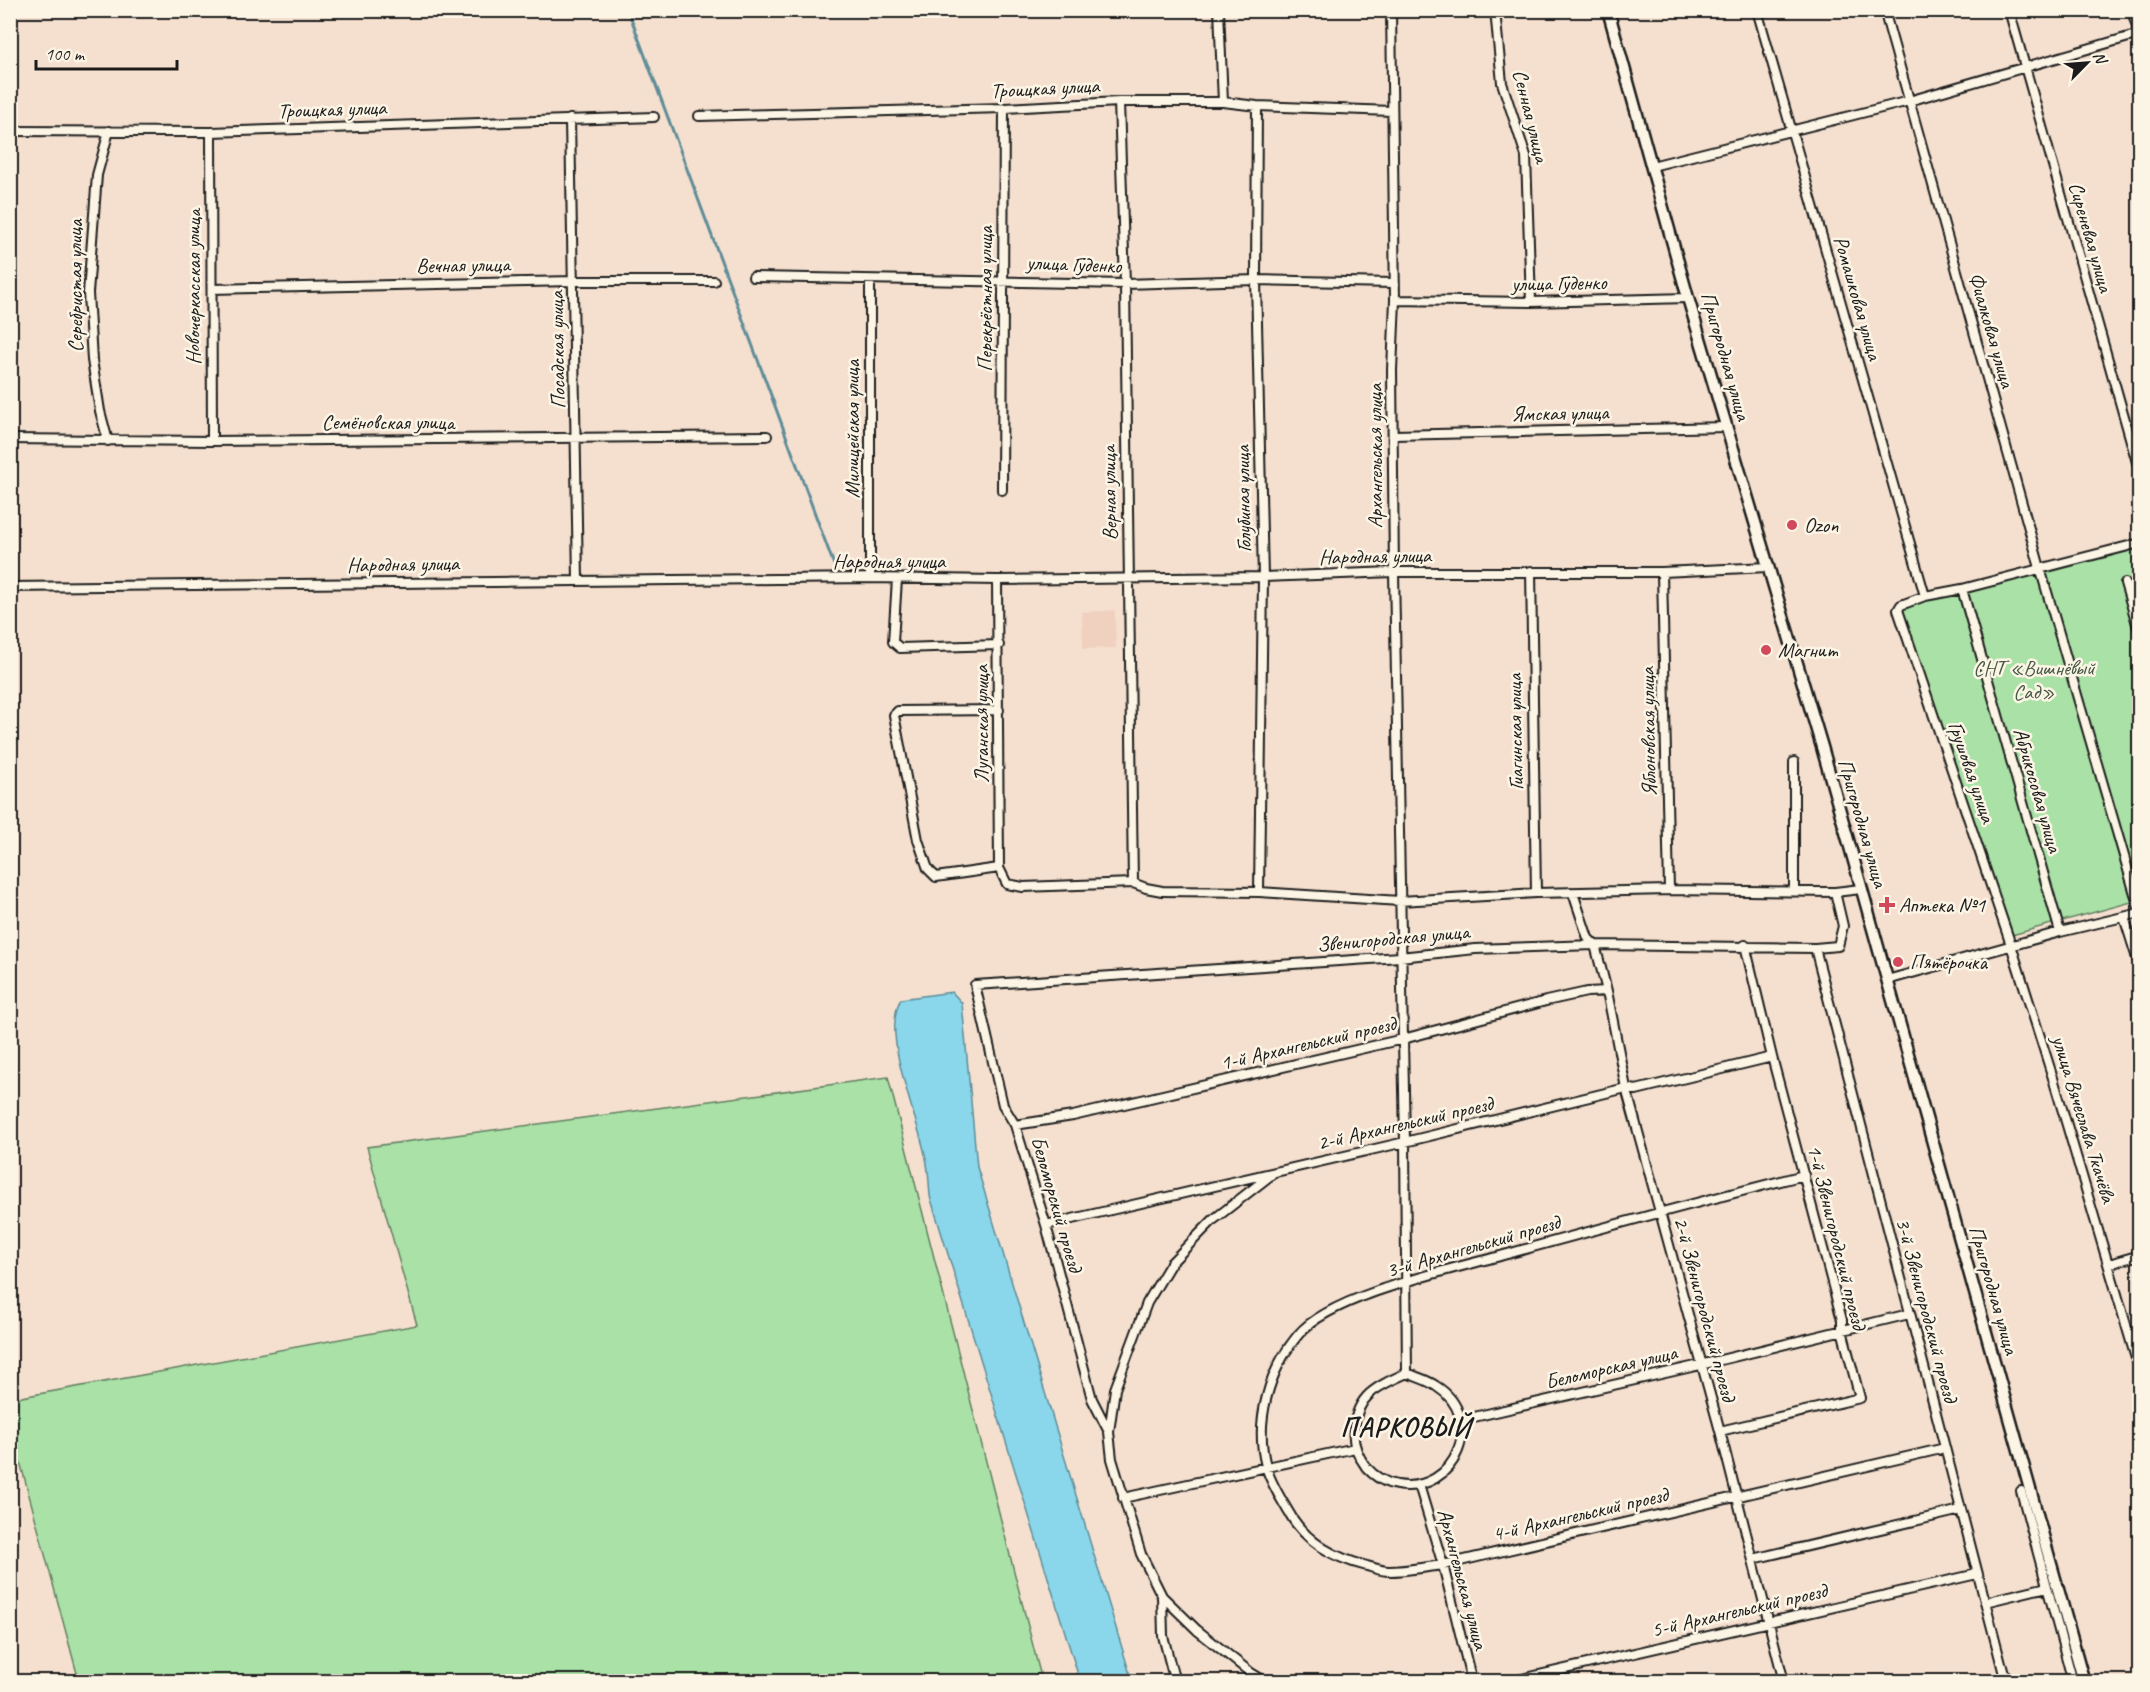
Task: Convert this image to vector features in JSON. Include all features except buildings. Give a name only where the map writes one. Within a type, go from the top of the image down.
[{"type":"street","points":[[1219,10],[1223,102]]},
{"type":"street","name":"Архангельская улица","points":[[1391,10],[1395,300],[1392,370],[1400,957]]},
{"type":"street","name":"Сенная улица","points":[[1495,10],[1502,83],[1526,156],[1531,302]]},
{"type":"street","name":"Пригородная улица","points":[[1608,10],[1688,298],[1887,980],[2084,1682]]},
{"type":"street","name":"Ромашковая улица","points":[[1757,10],[1925,596]]},
{"type":"street","name":"Фиалковая улица","points":[[1884,10],[2139,912]]},
{"type":"street","name":"Сиреневая улица","points":[[2009,10],[2139,473]]},
{"type":"street","points":[[1652,166],[1909,101],[2139,36],[2132,10]]},
{"type":"street","name":"Троицкая улица","points":[[699,116],[1004,108],[1119,102],[1223,102],[1257,106],[1392,111]]},
{"type":"street","name":"Верная улица","points":[[1119,102],[1125,284],[1133,883]]},
{"type":"street","name":"Голубиная улица","points":[[1257,106],[1256,280],[1263,577],[1259,892]]},
{"type":"street","name":"Перекрёстная улица","points":[[1002,490],[1004,108]]},
{"type":"street","name":"Троицкая улица","points":[[10,131],[211,132],[654,117]]},
{"type":"street","name":"Посадская улица","points":[[570,119],[578,580]]},
{"type":"street","name":"Серебристая улица","points":[[108,441],[99,411],[92,360],[88,293],[97,175],[109,131]]},
{"type":"street","name":"Новочеркасская улица","points":[[211,132],[212,441]]},
{"type":"street","name":"улица Гуденко","points":[[753,277],[1125,284],[1256,280],[1393,283]]},
{"type":"street","name":"Вечная улица","points":[[212,289],[714,280]]},
{"type":"street","name":"Милицейская улица","points":[[870,280],[870,578]]},
{"type":"street","name":"улица Гуденко","points":[[1395,300],[1531,302],[1688,298]]},
{"type":"street","name":"Ямская улица","points":[[1394,435],[1726,427]]},
{"type":"street","name":"Семёновская улица","points":[[10,438],[212,441],[767,436]]},
{"type":"street","points":[[1925,596],[1962,589],[2139,543]]},
{"type":"street","name":"Народная улица","points":[[10,587],[578,580],[870,578],[998,580],[1263,577],[1394,572],[1662,572],[1768,567]]},
{"type":"street","name":"Гиагинская улица","points":[[1531,571],[1536,893]]},
{"type":"street","name":"Яблоновская улица","points":[[1662,572],[1669,890]]},
{"type":"street","points":[[897,579],[893,642],[900,648],[999,645]]},
{"type":"street","name":"Луганская улица","points":[[998,580],[999,868]]},
{"type":"street","points":[[2125,583],[2139,634]]},
{"type":"street","name":"Абрикосовая улица","points":[[1962,589],[2060,932]]},
{"type":"street","name":"Грушовая улица","points":[[1925,596],[1901,605],[1898,610],[2012,945]]},
{"type":"street","points":[[999,710],[898,711],[894,715],[918,840],[928,869],[936,877],[999,868]]},
{"type":"street","points":[[1794,762],[1794,891]]},
{"type":"street","name":"Звенигородская улица","points":[[999,868],[1007,884],[1023,887],[1133,883],[1162,891],[1259,892],[1400,901],[1536,893],[1669,890],[1835,892],[1861,889]]},
{"type":"street","points":[[1815,948],[1838,946],[1843,926],[1835,892]]},
{"type":"street","name":"2-й Звенигородский проезд","points":[[1573,893],[1588,938],[1594,945],[1607,991],[1626,1088],[1720,1431],[1784,1682]]},
{"type":"street","points":[[1887,980],[2139,912]]},
{"type":"street","points":[[2124,917],[2139,969]]},
{"type":"street","name":"Звенигородская улица","points":[[975,985],[1475,950],[1594,945],[1745,945],[1815,948]]},
{"type":"street","name":"1-й Звенигородский проезд","points":[[1720,1431],[1860,1398],[1745,945]]},
{"type":"street","name":"улица Вячеслава Ткачёва","points":[[2012,945],[2109,1264],[2139,1372]]},
{"type":"street","name":"3-й Звенигородский проезд","points":[[1815,948],[2006,1682]]},
{"type":"street","points":[[1400,957],[1405,1142],[1407,1373]]},
{"type":"street","name":"Беломорский проезд","points":[[975,985],[1003,1105],[1015,1125],[1046,1225],[1092,1399],[1109,1432]]},
{"type":"street","name":"1-й Архангельский проезд","points":[[1015,1125],[1073,1116],[1403,1039],[1546,1000],[1587,992],[1607,991]]},
{"type":"street","name":"2-й Архангельский проезд","points":[[1046,1225],[1626,1088],[1636,1090],[1772,1057]]},
{"type":"street","name":"Беломорский проезд","points":[[1266,1682],[1251,1673],[1197,1630],[1162,1596],[1140,1554],[1112,1459],[1109,1432],[1115,1389],[1147,1303],[1171,1263],[1213,1220],[1274,1172]]},
{"type":"street","name":"3-й Архангельский проезд","points":[[1266,1468],[1262,1446],[1262,1424],[1271,1381],[1299,1334],[1330,1310],[1406,1283],[1660,1212],[1804,1175]]},
{"type":"street","points":[[2109,1264],[2139,1256]]},
{"type":"street","name":"Беломорская улица","points":[[1461,1420],[1909,1314]]},
{"type":"street","points":[[1407,1373],[1436,1385],[1447,1394],[1456,1406],[1461,1420],[1462,1437],[1458,1454],[1448,1469],[1435,1479],[1419,1485],[1399,1485],[1380,1479],[1361,1460],[1353,1434],[1360,1405],[1369,1394],[1380,1385],[1407,1373]]},
{"type":"street","points":[[1123,1498],[1356,1448]]},
{"type":"street","name":"4-й Архангельский проезд","points":[[1266,1468],[1293,1521],[1314,1543],[1338,1557],[1387,1571],[1443,1565],[1945,1448]]},
{"type":"street","name":"Архангельская улица","points":[[1419,1485],[1443,1565],[1472,1682]]},
{"type":"street","points":[[2020,1491],[2073,1682]]},
{"type":"street","points":[[1753,1559],[1961,1509]]},
{"type":"street","name":"5-й Архангельский проезд","points":[[1509,1682],[1977,1574]]},
{"type":"street","points":[[1985,1602],[2047,1587]]},
{"type":"street","name":"Беломорский проезд","points":[[1162,1596],[1163,1636],[1175,1682]]},
{"type":"shaded area","points":[[1115,610],[1116,648],[1083,649],[1082,612]]},
{"type":"green space","name":"СНТ «Вишнёвый Cад»","points":[[2139,543],[2139,900],[2008,936],[1899,607]]},
{"type":"green space","points":[[888,1077],[1042,1681],[79,1681],[11,1428],[11,1399],[417,1325],[367,1147]]},
{"type":"water","points":[[952,992],[962,1003],[977,1167],[1132,1681],[1080,1681],[930,1196],[928,1168],[898,1056],[895,1034],[896,1014],[901,999]]},
{"type":"waterway","points":[[628,10],[834,565]]},
{"type":"place","name":"Ozon","points":[[1792,525]]},
{"type":"place","name":"Магнит","points":[[1766,650]]},
{"type":"place","name":"Аптека №1","points":[[1887,905]]},
{"type":"place","name":"Пятёрочка","points":[[1898,962]]},
{"type":"district","name":"ПАРКОВЫЙ","points":[[1406,1427]]}]
